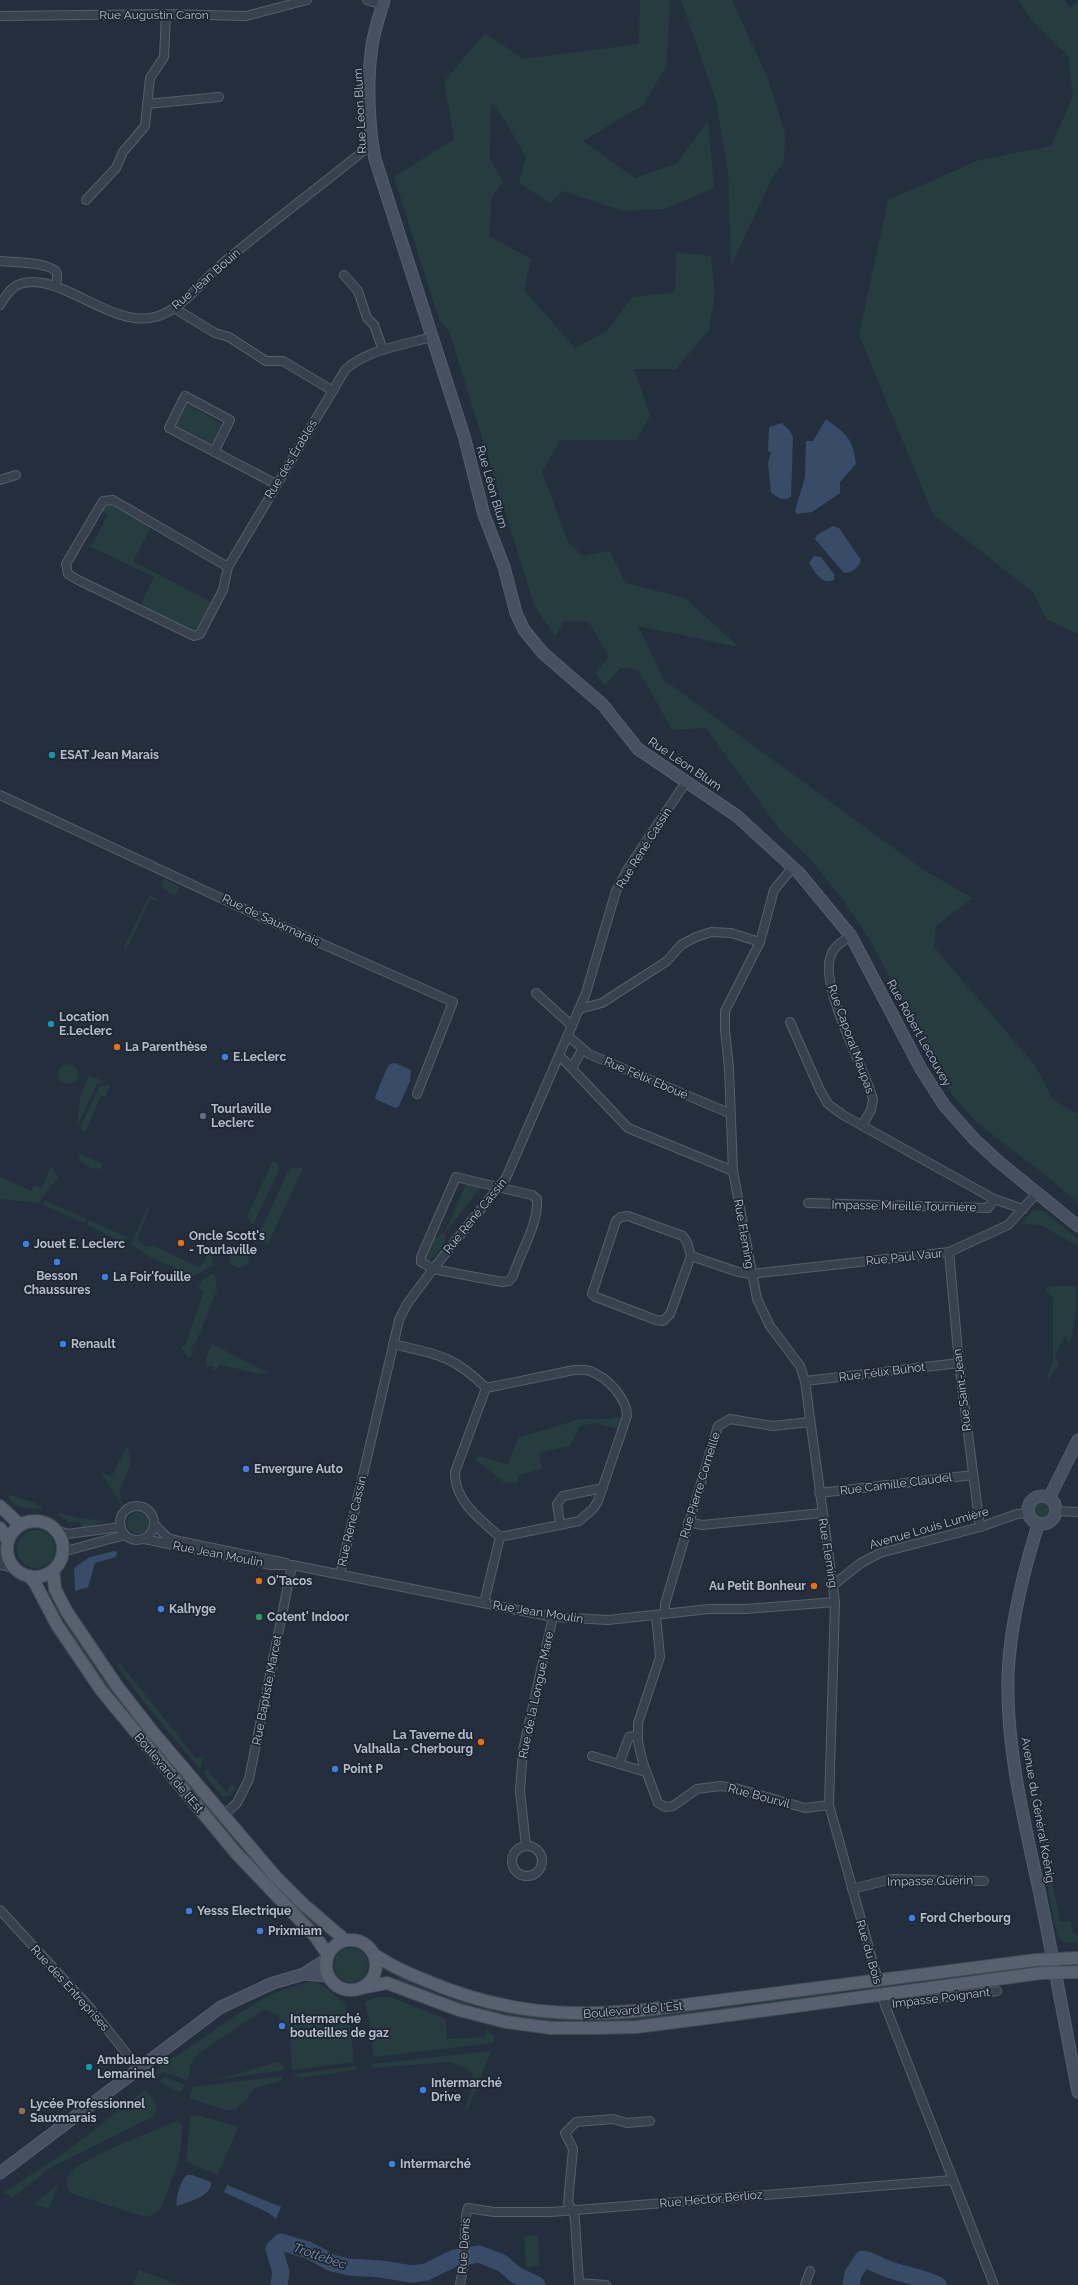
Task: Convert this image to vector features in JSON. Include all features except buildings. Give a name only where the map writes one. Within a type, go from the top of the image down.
[{"type":"main road","points":[[0,1506],[20,1525]]},
{"type":"main road","points":[[0,1528],[5,1551],[10,1560],[15,1568],[29,1576],[42,1576],[53,1570],[58,1565],[62,1552],[59,1536],[54,1529],[38,1521],[20,1525],[15,1530],[5,1551]]},
{"type":"main road","name":"Boulevard de l'Est","points":[[53,1570],[55,1589],[67,1612],[92,1651],[152,1731],[291,1893],[346,1940]]},
{"type":"main road","name":"Boulevard de l'Est","points":[[29,1576],[35,1583],[57,1625],[101,1690],[236,1853],[315,1936],[327,1957]]},
{"type":"main road","points":[[346,1940],[360,1941],[366,1944],[375,1955],[376,1972],[370,1982],[361,1988],[350,1990],[340,1987],[328,1976],[327,1957],[335,1945],[346,1940]]},
{"type":"main road","name":"Boulevard de l'Est","points":[[375,1955],[418,1977],[463,1995],[511,2008],[568,2014],[608,2014],[645,2010],[1053,1958],[1078,1958]]},
{"type":"main road","points":[[965,1983],[976,1977],[1042,1968],[1053,1958]]},
{"type":"main road","points":[[1055,1971],[1063,1964],[1078,1963]]},
{"type":"main road","points":[[965,1983],[1055,1971],[1078,1972]]},
{"type":"main road","name":"Boulevard de l'Est","points":[[361,1988],[387,1983],[459,2010],[506,2022],[551,2028],[636,2027],[883,2000],[965,1983]]},
{"type":"street","name":"Rue Augustin Caron","points":[[0,16],[166,14],[246,16],[307,0]]},
{"type":"street","points":[[367,0],[383,2]]},
{"type":"street","name":"Rue Léon Blum","points":[[383,2],[371,53],[369,74],[372,144],[378,171],[464,436],[484,515],[504,567],[516,613],[524,630],[543,653],[602,705],[638,749],[737,816],[793,867]]},
{"type":"street","points":[[86,200],[116,168],[123,152],[141,133],[145,126],[150,78],[164,57],[166,14]]},
{"type":"street","points":[[147,104],[219,97]]},
{"type":"street","name":"Rue Jean Bouin","points":[[0,305],[10,291],[19,284],[29,281],[56,286],[118,314],[138,320],[156,317],[174,308],[222,264],[372,144]]},
{"type":"street","points":[[0,261],[47,266],[54,269],[57,274],[56,286]]},
{"type":"street","points":[[344,275],[358,291],[368,318],[374,325],[383,350]]},
{"type":"street","points":[[174,308],[215,333],[229,337],[266,361],[283,361],[333,390]]},
{"type":"street","name":"Rue des Érables","points":[[228,567],[113,500],[103,501],[66,564],[68,574],[78,580],[194,636],[200,634],[223,590],[224,576],[228,567],[345,370],[353,362],[383,350],[432,337]]},
{"type":"street","points":[[214,452],[230,420],[185,396],[169,428],[214,452],[276,484]]},
{"type":"street","points":[[0,480],[16,475]]},
{"type":"street","name":"Rue René Cassin","points":[[340,1574],[399,1320],[407,1304],[433,1269],[506,1178],[518,1154],[586,993],[616,891],[627,870],[686,782]]},
{"type":"street","name":"Rue de Sauxmarais","points":[[0,795],[257,915],[453,1002],[417,1094]]},
{"type":"street","name":"Rue Robert Lecouvey","points":[[793,867],[837,917],[851,936],[865,960],[920,1069],[944,1105],[974,1139],[1078,1226]]},
{"type":"street","name":"Rue Fleming","points":[[793,867],[774,890],[760,942],[725,1011],[729,1113],[733,1171],[751,1274],[761,1310],[800,1366],[806,1381],[819,1493],[835,1602]]},
{"type":"street","points":[[579,1010],[602,1003],[667,961],[681,945],[696,937],[711,932],[731,933],[760,942]]},
{"type":"street","name":"Rue Caporal Maupas","points":[[851,936],[836,947],[830,956],[828,967],[837,1005],[873,1099],[871,1110],[863,1124]]},
{"type":"street","points":[[536,993],[572,1026]]},
{"type":"street","points":[[790,1022],[828,1104],[994,1199],[1023,1208]]},
{"type":"street","name":"Rue Félix Eboué","points":[[568,1036],[582,1050],[729,1113]]},
{"type":"street","points":[[572,1068],[582,1050]]},
{"type":"street","points":[[560,1056],[628,1128],[733,1171]]},
{"type":"street","points":[[456,1177],[499,1187],[532,1195],[537,1199],[538,1207],[528,1238],[513,1276],[509,1281],[502,1282],[433,1269],[424,1265],[420,1257],[456,1177]]},
{"type":"street","name":"Rue Paul Vaur","points":[[691,1256],[738,1272],[751,1274],[948,1252],[1008,1225],[1037,1193]]},
{"type":"street","name":"Impasse Mireille Tournière","points":[[808,1203],[988,1208],[994,1199]]},
{"type":"street","points":[[621,1216],[628,1216],[683,1236],[686,1240],[691,1256],[670,1314],[663,1320],[656,1320],[603,1300],[592,1294],[616,1221],[621,1216]]},
{"type":"street","name":"Rue Saint-Jean","points":[[948,1252],[959,1363],[980,1527]]},
{"type":"street","points":[[393,1344],[436,1354],[454,1361],[486,1388]]},
{"type":"street","name":"Rue Félix Buhot","points":[[806,1381],[959,1363]]},
{"type":"street","points":[[486,1388],[574,1370],[589,1370],[599,1375],[617,1392],[627,1407],[627,1416],[603,1488],[594,1509],[579,1521],[500,1537]]},
{"type":"street","points":[[486,1388],[455,1472],[454,1480],[457,1491],[464,1501],[500,1537]]},
{"type":"street","name":"Rue Pierre Corneille","points":[[665,1613],[665,1604],[688,1522],[715,1432],[721,1423],[730,1418],[773,1426],[810,1422]]},
{"type":"street","points":[[1049,1498],[1078,1440]]},
{"type":"street","name":"Rue Camille Claudel","points":[[819,1493],[973,1475]]},
{"type":"street","points":[[560,1524],[557,1504],[563,1496],[603,1488]]},
{"type":"street","points":[[1040,1496],[1049,1498],[1055,1504],[1056,1511],[1051,1522],[1038,1524],[1031,1520],[1028,1513],[1032,1500],[1040,1496]]},
{"type":"street","name":"Rue Jean Moulin","points":[[292,1565],[271,1565],[144,1539],[132,1540],[123,1531],[121,1519],[124,1513],[136,1506],[146,1508],[150,1511],[155,1525],[161,1532],[174,1539],[278,1560],[292,1565],[553,1617],[599,1621],[665,1613],[835,1602]]},
{"type":"street","points":[[1056,1511],[1078,1512]]},
{"type":"street","points":[[688,1522],[702,1525],[822,1513]]},
{"type":"street","name":"Avenue Louis Lumière","points":[[833,1585],[844,1578],[861,1563],[880,1554],[980,1527],[1017,1514],[1028,1513]]},
{"type":"street","name":"Avenue du Général Koënig","points":[[1038,1524],[1030,1552],[1018,1608],[1009,1662],[1008,1694],[1018,1784],[1078,2092]]},
{"type":"street","points":[[144,1539],[152,1533],[155,1525]]},
{"type":"street","name":"Rue Jean Moulin","points":[[54,1529],[66,1534],[123,1531]]},
{"type":"street","name":"Rue Jean Moulin","points":[[62,1552],[123,1531]]},
{"type":"street","points":[[484,1603],[500,1537]]},
{"type":"street","points":[[0,1565],[15,1568]]},
{"type":"street","name":"Rue Baptiste Marcet","points":[[224,1815],[237,1803],[249,1779],[292,1565]]},
{"type":"street","name":"Rue du Bois","points":[[835,1602],[829,1805],[883,2000],[994,2285]]},
{"type":"street","name":"Rue Bourvil","points":[[656,1615],[660,1657],[638,1723],[638,1735],[646,1772],[658,1803],[665,1806],[673,1806],[697,1789],[720,1786],[735,1788],[805,1808],[829,1805]]},
{"type":"street","name":"Rue de la Longue Mare","points":[[526,1845],[520,1790],[522,1750],[553,1617]]},
{"type":"street","points":[[618,1764],[625,1743],[629,1737],[638,1735]]},
{"type":"street","points":[[592,1756],[646,1772]]},
{"type":"street","name":"Impasse Guérin","points":[[852,1889],[892,1879],[984,1881]]},
{"type":"street","name":"Rue des Entreprises","points":[[0,1910],[92,2010],[138,2068]]},
{"type":"street","points":[[304,1974],[327,1957]]},
{"type":"street","points":[[0,2173],[221,2007],[273,1982],[304,1974],[328,1976]]},
{"type":"street","name":"Impasse Poignant","points":[[883,2000],[997,1991]]},
{"type":"street","points":[[606,2285],[579,2284],[573,2210],[568,2203],[573,2149],[565,2133],[576,2122],[613,2119],[627,2123],[650,2121]]},
{"type":"street","name":"Rue Hector Berlioz","points":[[468,2208],[494,2212],[573,2210],[953,2180]]},
{"type":"street","name":"Rue Denis","points":[[460,2285],[464,2263],[466,2215],[468,2208]]},
{"type":"street","points":[[805,2285],[810,2271]]},
{"type":"green space","points":[[640,0],[670,0],[667,65],[643,105],[583,141],[635,178],[677,163],[708,121],[714,188],[665,209],[623,211],[563,191],[550,203],[519,183],[526,157],[504,119],[491,103],[490,159],[503,182],[492,197],[489,236],[531,259],[524,290],[575,348],[607,331],[632,297],[675,292],[676,252],[711,256],[715,295],[709,330],[676,369],[634,369],[650,416],[636,440],[560,440],[542,472],[568,542],[583,556],[610,551],[625,583],[685,598],[739,647],[638,626],[664,680],[925,871],[973,898],[936,926],[934,947],[1035,1065],[1053,1100],[1078,1114],[1078,1203],[1043,1173],[976,1122],[952,1094],[923,1044],[872,943],[841,897],[810,859],[780,830],[706,728],[672,730],[645,681],[636,669],[620,668],[605,686],[595,673],[609,657],[589,622],[564,621],[555,636],[534,605],[449,331],[439,320],[394,177],[454,139],[444,82],[485,33],[523,59],[639,44]]},
{"type":"green space","points":[[681,0],[732,0],[768,79],[785,133],[784,162],[772,178],[731,266],[728,172],[716,101]]},
{"type":"green space","points":[[1018,0],[1065,0],[1070,8],[1078,1],[1078,634],[1046,619],[1033,592],[933,514],[859,335],[888,200],[979,160],[1051,146],[1073,96],[1068,56],[1033,22]]},
{"type":"green space","points":[[189,404],[223,425],[214,444],[208,444],[176,426],[175,424],[183,407]]},
{"type":"green space","points":[[111,505],[151,527],[133,561],[213,603],[196,630],[188,630],[189,626],[186,630],[143,606],[142,601],[154,577],[85,544],[92,545],[108,515],[101,511],[106,506]]},
{"type":"green space","points":[[164,879],[180,887],[175,896],[163,888],[162,882]]},
{"type":"green space","points":[[150,895],[158,901],[150,899],[126,951],[124,946]]},
{"type":"green space","points":[[68,1064],[75,1067],[78,1074],[75,1081],[68,1084],[61,1081],[58,1074],[61,1067]]},
{"type":"green space","points":[[89,1075],[105,1082],[97,1084],[77,1126],[80,1097]]},
{"type":"green space","points":[[100,1086],[110,1086],[105,1097],[101,1095],[85,1133],[80,1128]]},
{"type":"green space","points":[[79,1153],[103,1164],[100,1169],[91,1168],[80,1161]]},
{"type":"green space","points":[[273,1161],[276,1162],[279,1167],[277,1174],[253,1225],[247,1216]]},
{"type":"green space","points":[[51,1166],[58,1177],[42,1198],[40,1203],[0,1199],[0,1177],[31,1191],[35,1185],[42,1188]]},
{"type":"green space","points":[[293,1167],[303,1168],[268,1244],[259,1239],[259,1235],[287,1173]]},
{"type":"green space","points":[[466,1184],[481,1187],[445,1233],[445,1244],[428,1263],[426,1258],[434,1239],[445,1232]]},
{"type":"green space","points":[[45,1199],[46,1201],[87,1219],[84,1223],[43,1205]]},
{"type":"green space","points":[[147,1208],[149,1209],[137,1239],[146,1247],[152,1245],[200,1268],[208,1254],[205,1252],[210,1245],[213,1265],[190,1278],[184,1279],[186,1273],[150,1257],[131,1244]]},
{"type":"green space","points":[[1034,1210],[1042,1210],[1078,1239],[1078,1246],[1040,1225],[1021,1224]]},
{"type":"green space","points":[[89,1220],[129,1238],[123,1242],[87,1225]]},
{"type":"green space","points":[[239,1248],[246,1251],[249,1258],[246,1265],[239,1268],[232,1265],[229,1258],[232,1251]]},
{"type":"green space","points":[[215,1273],[217,1290],[195,1345],[193,1344],[191,1349],[193,1350],[191,1357],[188,1358],[181,1346],[185,1346],[204,1291],[198,1288],[204,1279]]},
{"type":"green space","points":[[1049,1286],[1075,1286],[1076,1298],[1071,1339],[1069,1344],[1065,1336],[1055,1355],[1059,1365],[1049,1379],[1047,1378],[1053,1360],[1053,1298],[1045,1290]]},
{"type":"green space","points":[[212,1344],[269,1373],[262,1374],[220,1365],[216,1370],[213,1370],[214,1366],[207,1367],[206,1358]]},
{"type":"green space","points":[[616,1417],[621,1418],[617,1429],[596,1423],[580,1426],[570,1446],[539,1452],[542,1469],[518,1475],[518,1482],[505,1483],[476,1460],[477,1455],[508,1465],[518,1438],[580,1419],[610,1419]]},
{"type":"green space","points":[[127,1446],[131,1464],[120,1489],[121,1504],[101,1472],[111,1477]]},
{"type":"green space","points":[[6,1494],[33,1502],[42,1508],[41,1510],[17,1506]]},
{"type":"green space","points":[[1038,1502],[1046,1502],[1051,1507],[1049,1518],[1046,1520],[1038,1520],[1033,1515],[1033,1507]]},
{"type":"green space","points":[[138,1512],[142,1513],[148,1519],[148,1527],[142,1533],[138,1534],[134,1533],[128,1527],[127,1523],[128,1519],[134,1513]]},
{"type":"green space","points":[[59,1513],[77,1518],[107,1521],[82,1528],[80,1522],[69,1522],[59,1515]]},
{"type":"green space","points":[[32,1530],[40,1530],[47,1533],[52,1538],[55,1549],[52,1560],[47,1565],[40,1568],[32,1568],[25,1565],[20,1560],[17,1553],[17,1545],[20,1538],[25,1533]]},
{"type":"green space","points":[[54,1604],[105,1680],[129,1710],[321,1927],[318,1930],[259,1872],[112,1697],[56,1613],[52,1605]]},
{"type":"green space","points":[[120,1663],[196,1758],[204,1757],[200,1769],[146,1705],[118,1667]]},
{"type":"green space","points":[[206,1769],[227,1793],[230,1785],[236,1786],[230,1796],[222,1796],[204,1774]]},
{"type":"green space","points":[[1037,1792],[1044,1797],[1037,1798],[1045,1840],[1052,1839],[1050,1844],[1045,1846],[1039,1842],[1030,1797]]},
{"type":"green space","points":[[1049,1859],[1056,1864],[1049,1865],[1060,1921],[1070,1921],[1073,1932],[1078,1936],[1078,1943],[1064,1942],[1057,1935],[1043,1864]]},
{"type":"green space","points":[[351,1948],[363,1953],[368,1965],[363,1977],[351,1982],[339,1977],[334,1965],[339,1953]]},
{"type":"green space","points":[[399,1976],[452,1999],[507,2012],[565,2018],[624,2017],[684,2013],[856,1988],[857,1990],[734,2009],[660,2018],[602,2023],[566,2023],[522,2019],[480,2010],[397,1982]]},
{"type":"green space","points":[[314,1981],[322,1985],[344,2002],[349,2020],[354,2062],[292,2070],[290,2034],[277,2014],[263,2010],[198,2054],[190,2065],[187,2080],[164,2072],[155,2076],[161,2064],[180,2053],[234,2016],[272,1995],[292,1987]]},
{"type":"green space","points":[[376,1997],[390,1997],[446,2019],[447,2039],[484,2037],[486,2030],[495,2037],[493,2043],[373,2057],[371,2029],[365,2002]]},
{"type":"green space","points":[[491,2051],[468,2110],[465,2109],[474,2082],[472,2074],[468,2069],[450,2062],[373,2068],[372,2064]]},
{"type":"green space","points":[[277,2062],[283,2065],[284,2070],[216,2080]]},
{"type":"green space","points":[[358,2066],[355,2070],[299,2078],[293,2074]]},
{"type":"green space","points":[[283,2076],[280,2081],[255,2088],[249,2094],[249,2097],[235,2110],[225,2110],[189,2098],[193,2087]]},
{"type":"green space","points":[[165,2077],[185,2085],[181,2091],[177,2092],[158,2081]]},
{"type":"green space","points":[[145,2090],[155,2101],[157,2109],[154,2116],[52,2167],[12,2198],[4,2192],[63,2154]]},
{"type":"green space","points":[[191,2116],[201,2116],[238,2127],[218,2175],[186,2162]]},
{"type":"green space","points":[[178,2121],[183,2126],[179,2160],[161,2208],[155,2214],[145,2217],[70,2193],[67,2178],[73,2171],[84,2163],[99,2154]]},
{"type":"green space","points":[[58,2184],[49,2209],[34,2204]]},
{"type":"green space","points":[[538,2235],[540,2266],[526,2267],[524,2236]]},
{"type":"green space","points":[[139,2270],[180,2285],[133,2285]]},
{"type":"water","points":[[826,419],[847,437],[853,448],[856,464],[840,482],[840,493],[812,512],[797,514],[795,511],[805,477],[806,441],[813,441]]},
{"type":"water","points":[[782,423],[790,431],[793,437],[791,497],[785,499],[778,497],[771,492],[768,463],[771,452],[768,451],[769,427]]},
{"type":"water","points":[[833,526],[839,528],[861,560],[857,567],[847,573],[844,573],[815,539],[817,535]]},
{"type":"water","points":[[814,556],[821,557],[834,574],[834,580],[822,580],[816,574],[809,563]]},
{"type":"water","points":[[395,1063],[411,1070],[410,1081],[399,1106],[396,1108],[377,1100],[375,1097],[387,1068],[390,1064]]},
{"type":"water","points":[[114,1551],[117,1552],[116,1557],[95,1563],[88,1587],[75,1591],[74,1568],[90,1557]]},
{"type":"water","points":[[187,2175],[192,2175],[211,2182],[211,2187],[199,2198],[177,2206],[179,2189]]},
{"type":"water","points":[[227,2185],[281,2207],[276,2219],[269,2213],[224,2192]]},
{"type":"waterway","name":"Trottebec","points":[[279,2285],[281,2272],[274,2249],[281,2242],[308,2250],[332,2263],[349,2267],[381,2269],[412,2274],[426,2272],[455,2258],[479,2254],[502,2263],[516,2275],[537,2285]]},
{"type":"waterway","name":"Trottebec","points":[[851,2285],[853,2274],[863,2259],[890,2270],[938,2285]]},
{"type":"place","name":"ESAT Jean Marais","points":[[52,755]]},
{"type":"place","name":"Location E.Leclerc","points":[[51,1024]]},
{"type":"place","name":"La Parenthèse","points":[[117,1047]]},
{"type":"place","name":"E.Leclerc","points":[[225,1057]]},
{"type":"place","name":"Tourlaville Leclerc","points":[[203,1116]]},
{"type":"place","name":"Oncle Scott's - Tourlaville","points":[[181,1243]]},
{"type":"place","name":"Jouet E. Leclerc","points":[[26,1244]]},
{"type":"place","name":"Besson Chaussures","points":[[57,1262]]},
{"type":"place","name":"La Foir'fouille","points":[[105,1277]]},
{"type":"place","name":"Renault","points":[[63,1344]]},
{"type":"place","name":"Envergure Auto","points":[[246,1469]]},
{"type":"place","name":"O'Tacos","points":[[259,1581]]},
{"type":"place","name":"Au Petit Bonheur","points":[[814,1586]]},
{"type":"place","name":"Kalhyge","points":[[161,1609]]},
{"type":"place","name":"Cotent' Indoor","points":[[259,1617]]},
{"type":"place","name":"La Taverne du Valhalla - Cherbourg","points":[[481,1742]]},
{"type":"place","name":"Point P","points":[[335,1769]]},
{"type":"place","name":"Yesss Electrique","points":[[189,1911]]},
{"type":"place","name":"Ford Cherbourg","points":[[912,1918]]},
{"type":"place","name":"Prixmiam","points":[[260,1931]]},
{"type":"place","name":"Intermarché bouteilles de gaz","points":[[282,2026]]},
{"type":"place","name":"Ambulances Lemarinel","points":[[89,2067]]},
{"type":"place","name":"Intermarché Drive","points":[[423,2090]]},
{"type":"place","name":"Lycée Professionnel Sauxmarais","points":[[22,2111]]},
{"type":"place","name":"Intermarché","points":[[392,2164]]}]
